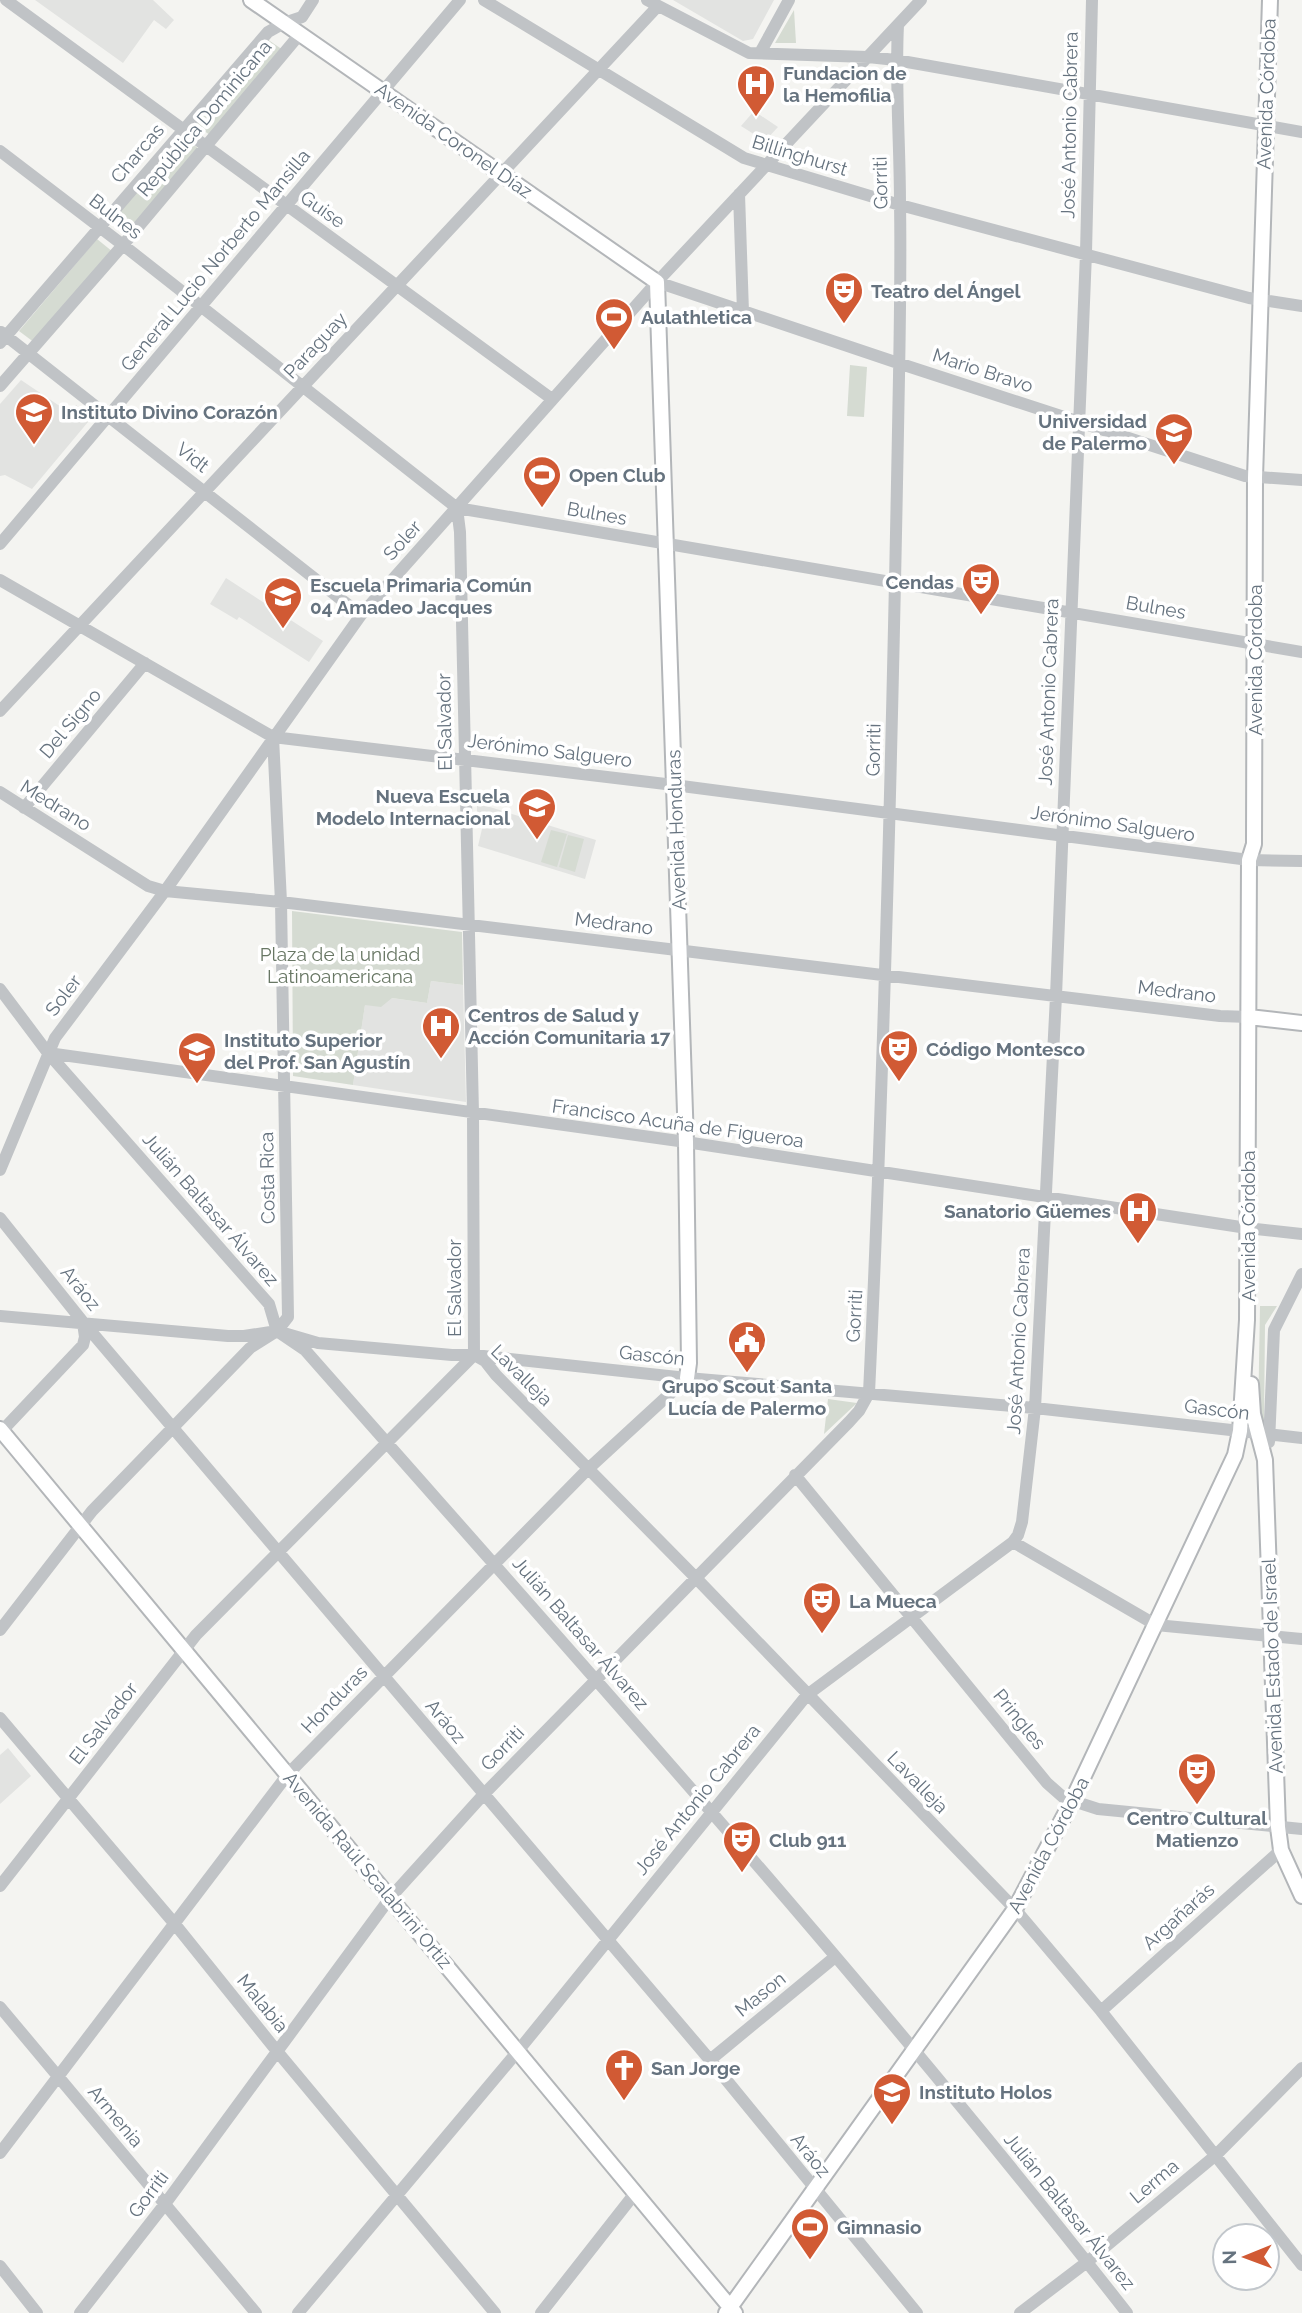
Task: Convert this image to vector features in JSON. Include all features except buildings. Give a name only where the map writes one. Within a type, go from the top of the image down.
[{"type":"main road","name":"Avenida Coronel Díaz","points":[[251,0],[656,282]]},
{"type":"main road","name":"Avenida Córdoba","points":[[731,2311],[1015,1909],[1072,1801],[1235,1455],[1240,1431],[1247,1320],[1249,860],[1254,844],[1255,478],[1270,0]]},
{"type":"main road","name":"Avenida Honduras","points":[[656,282],[686,1142],[687,1378]]},
{"type":"main road","points":[[1249,1017],[1302,1023]]},
{"type":"main road","name":"Avenida Córdoba","points":[[1247,1320],[1253,1414],[1264,1434]]},
{"type":"main road","name":"Avenida Raúl Scalabrini Ortiz","points":[[1,1431],[636,2192],[731,2311]]},
{"type":"main road","name":"Avenida Estado de Israel","points":[[1264,1434],[1278,1828],[1281,1850],[1302,1896]]},
{"type":"street","name":"Guise","points":[[6,0],[552,399]]},
{"type":"street","name":"Charcas","points":[[2,337],[268,32],[302,17],[313,0]]},
{"type":"street","name":"General Lucio Norberto Mansilla","points":[[0,544],[460,0]]},
{"type":"street","name":"Billinghurst","points":[[484,0],[744,159],[900,205],[1260,300],[1302,306]]},
{"type":"street","points":[[760,53],[789,0]]},
{"type":"street","name":"Soler","points":[[0,1170],[55,1038],[165,891],[361,615],[656,282],[921,0]]},
{"type":"street","name":"José Antonio Cabrera","points":[[298,2313],[518,2051],[807,1695],[1013,1542],[1023,1522],[1035,1408],[1056,996],[1086,253],[1092,0]]},
{"type":"street","name":"Paraguay","points":[[0,711],[502,173],[596,70],[652,3]]},
{"type":"street","points":[[652,3],[749,53],[896,60],[1302,132]]},
{"type":"street","name":"Gorriti","points":[[80,2313],[165,2204],[390,1898],[484,1794],[849,1422],[869,1393],[880,1172],[891,813],[899,364],[900,205],[896,60],[898,25]]},
{"type":"street","name":"República Dominicana","points":[[0,386],[123,245],[300,34]]},
{"type":"street","name":"Bulnes","points":[[0,152],[100,227],[457,508],[1302,652]]},
{"type":"street","points":[[739,194],[743,312]]},
{"type":"street","name":"Mario Bravo","points":[[656,282],[899,364],[1255,478],[1302,480]]},
{"type":"street","name":"Vidt","points":[[2,337],[29,354],[109,415],[361,615]]},
{"type":"street","name":"El Salvador","points":[[0,1886],[184,1651],[279,1550],[474,1355],[473,1113],[460,532],[457,508]]},
{"type":"street","name":"Jerónimo Salguero","points":[[0,580],[273,737],[674,785],[1249,860],[1302,861]]},
{"type":"street","name":"Del Signo","points":[[24,808],[145,663]]},
{"type":"street","name":"Costa Rica","points":[[273,737],[281,902],[289,1311],[277,1331]]},
{"type":"street","name":"Medrano","points":[[0,792],[148,886],[165,891],[281,902],[1220,1016],[1249,1017]]},
{"type":"street","name":"Julián Baltasar Álvarez","points":[[0,989],[48,1053],[269,1304],[277,1331],[305,1350],[597,1679],[916,2050],[1127,2313]]},
{"type":"street","name":"Francisco Acuña de Figueroa","points":[[48,1053],[686,1142],[1247,1228],[1302,1234]]},
{"type":"street","name":"Aráoz","points":[[0,1218],[83,1322],[710,2060],[917,2313]]},
{"type":"street","points":[[1264,1434],[1274,1330],[1302,1274]]},
{"type":"street","name":"Gascón","points":[[0,1316],[228,1336],[277,1331],[318,1343],[474,1355],[687,1378],[1035,1408],[1302,1438]]},
{"type":"street","points":[[1,1431],[83,1345],[83,1322]]},
{"type":"street","points":[[0,1630],[81,1524],[250,1348],[277,1331]]},
{"type":"street","name":"Lavalleja","points":[[474,1355],[485,1361],[1015,1909],[1101,2011],[1302,2265]]},
{"type":"street","name":"Honduras","points":[[0,2153],[288,1774],[588,1469],[687,1378]]},
{"type":"street","name":"Pringles","points":[[795,1475],[1055,1791],[1072,1801],[1098,1810],[1302,1829]]},
{"type":"street","points":[[1013,1542],[1156,1625],[1302,1639]]},
{"type":"street","name":"Malabia","points":[[0,1718],[174,1923],[495,2313]]},
{"type":"street","name":"Argañarás","points":[[1101,2011],[1281,1850]]},
{"type":"street","name":"Mason","points":[[710,2060],[835,1957]]},
{"type":"street","name":"Armenia","points":[[0,2007],[256,2313]]},
{"type":"street","name":"Lerma","points":[[1020,2313],[1087,2262],[1216,2155],[1302,2068]]},
{"type":"street","points":[[541,2313],[636,2192]]},
{"type":"street","points":[[3,2275],[37,2313]]},
{"type":"shaded area","points":[[35,0],[153,0],[174,20],[166,29],[154,20],[123,63]]},
{"type":"shaded area","points":[[673,0],[774,0],[753,39],[743,41]]},
{"type":"shaded area","name":"Fundacion de la Hemofilia","points":[[754,111],[778,127],[765,141],[741,126]]},
{"type":"shaded area","name":"Instituto Divino Corazón","points":[[21,380],[70,413],[76,405],[89,415],[88,422],[32,489],[5,475],[0,476],[0,404]]},
{"type":"shaded area","name":"Escuela Primaria Común 04 Amadeo Jacques","points":[[226,578],[323,641],[309,662],[239,617],[237,620],[210,604]]},
{"type":"shaded area","name":"Nueva Escuela Modelo Internacional","points":[[477,803],[596,840],[585,879],[478,846],[485,816],[477,813]]},
{"type":"shaded area","points":[[431,981],[463,985],[466,1102],[353,1085],[365,1005],[392,998],[427,1003]]},
{"type":"shaded area","points":[[8,1748],[31,1776],[0,1804],[0,1755]]},
{"type":"green space","points":[[794,10],[796,43],[775,43]]},
{"type":"green space","points":[[267,39],[283,50],[210,135],[194,124]]},
{"type":"green space","points":[[183,136],[199,149],[127,236],[110,223]]},
{"type":"green space","points":[[97,239],[113,252],[35,343],[19,331]]},
{"type":"green space","points":[[850,365],[867,367],[864,417],[847,416]]},
{"type":"green space","points":[[551,830],[567,834],[557,867],[541,862]]},
{"type":"green space","points":[[568,835],[584,839],[575,872],[559,867]]},
{"type":"green space","name":"Plaza de la unidad Latinoamericana","points":[[292,911],[462,932],[463,985],[431,981],[427,1003],[392,998],[381,1007],[365,1005],[353,1085],[293,1076]]},
{"type":"green space","points":[[1260,1306],[1277,1306],[1265,1325],[1264,1422],[1258,1421]]},
{"type":"green space","points":[[828,1399],[857,1403],[824,1434]]},
{"type":"place","name":"Fundacion de la Hemofilia","points":[[756,118]]},
{"type":"place","name":"Teatro del Ángel","points":[[844,325]]},
{"type":"place","name":"Aulathletica","points":[[614,351]]},
{"type":"place","name":"Instituto Divino Corazón","points":[[34,446]]},
{"type":"place","name":"Universidad de Palermo","points":[[1174,466]]},
{"type":"place","name":"Open Club","points":[[542,509]]},
{"type":"place","name":"Cendas","points":[[981,616]]},
{"type":"place","name":"Escuela Primaria Común 04 Amadeo Jacques","points":[[283,630]]},
{"type":"place","name":"Nueva Escuela Modelo Internacional","points":[[537,841]]},
{"type":"place","name":"Centros de Salud y Acción Comunitaria 17","points":[[441,1060]]},
{"type":"place","name":"Código Montesco","points":[[899,1083]]},
{"type":"place","name":"Instituto Superior del Prof. San Agustín","points":[[197,1085]]},
{"type":"place","name":"Sanatorio Güemes","points":[[1138,1245]]},
{"type":"place","name":"Grupo Scout Santa Lucía de Palermo","points":[[747,1374]]},
{"type":"place","name":"La Mueca","points":[[822,1635]]},
{"type":"place","name":"Centro Cultural Matienzo","points":[[1197,1806]]},
{"type":"place","name":"Club 911","points":[[742,1874]]},
{"type":"place","name":"San Jorge","points":[[624,2102]]},
{"type":"place","name":"Instituto Holos","points":[[892,2126]]},
{"type":"place","name":"Gimnasio","points":[[810,2261]]}]
